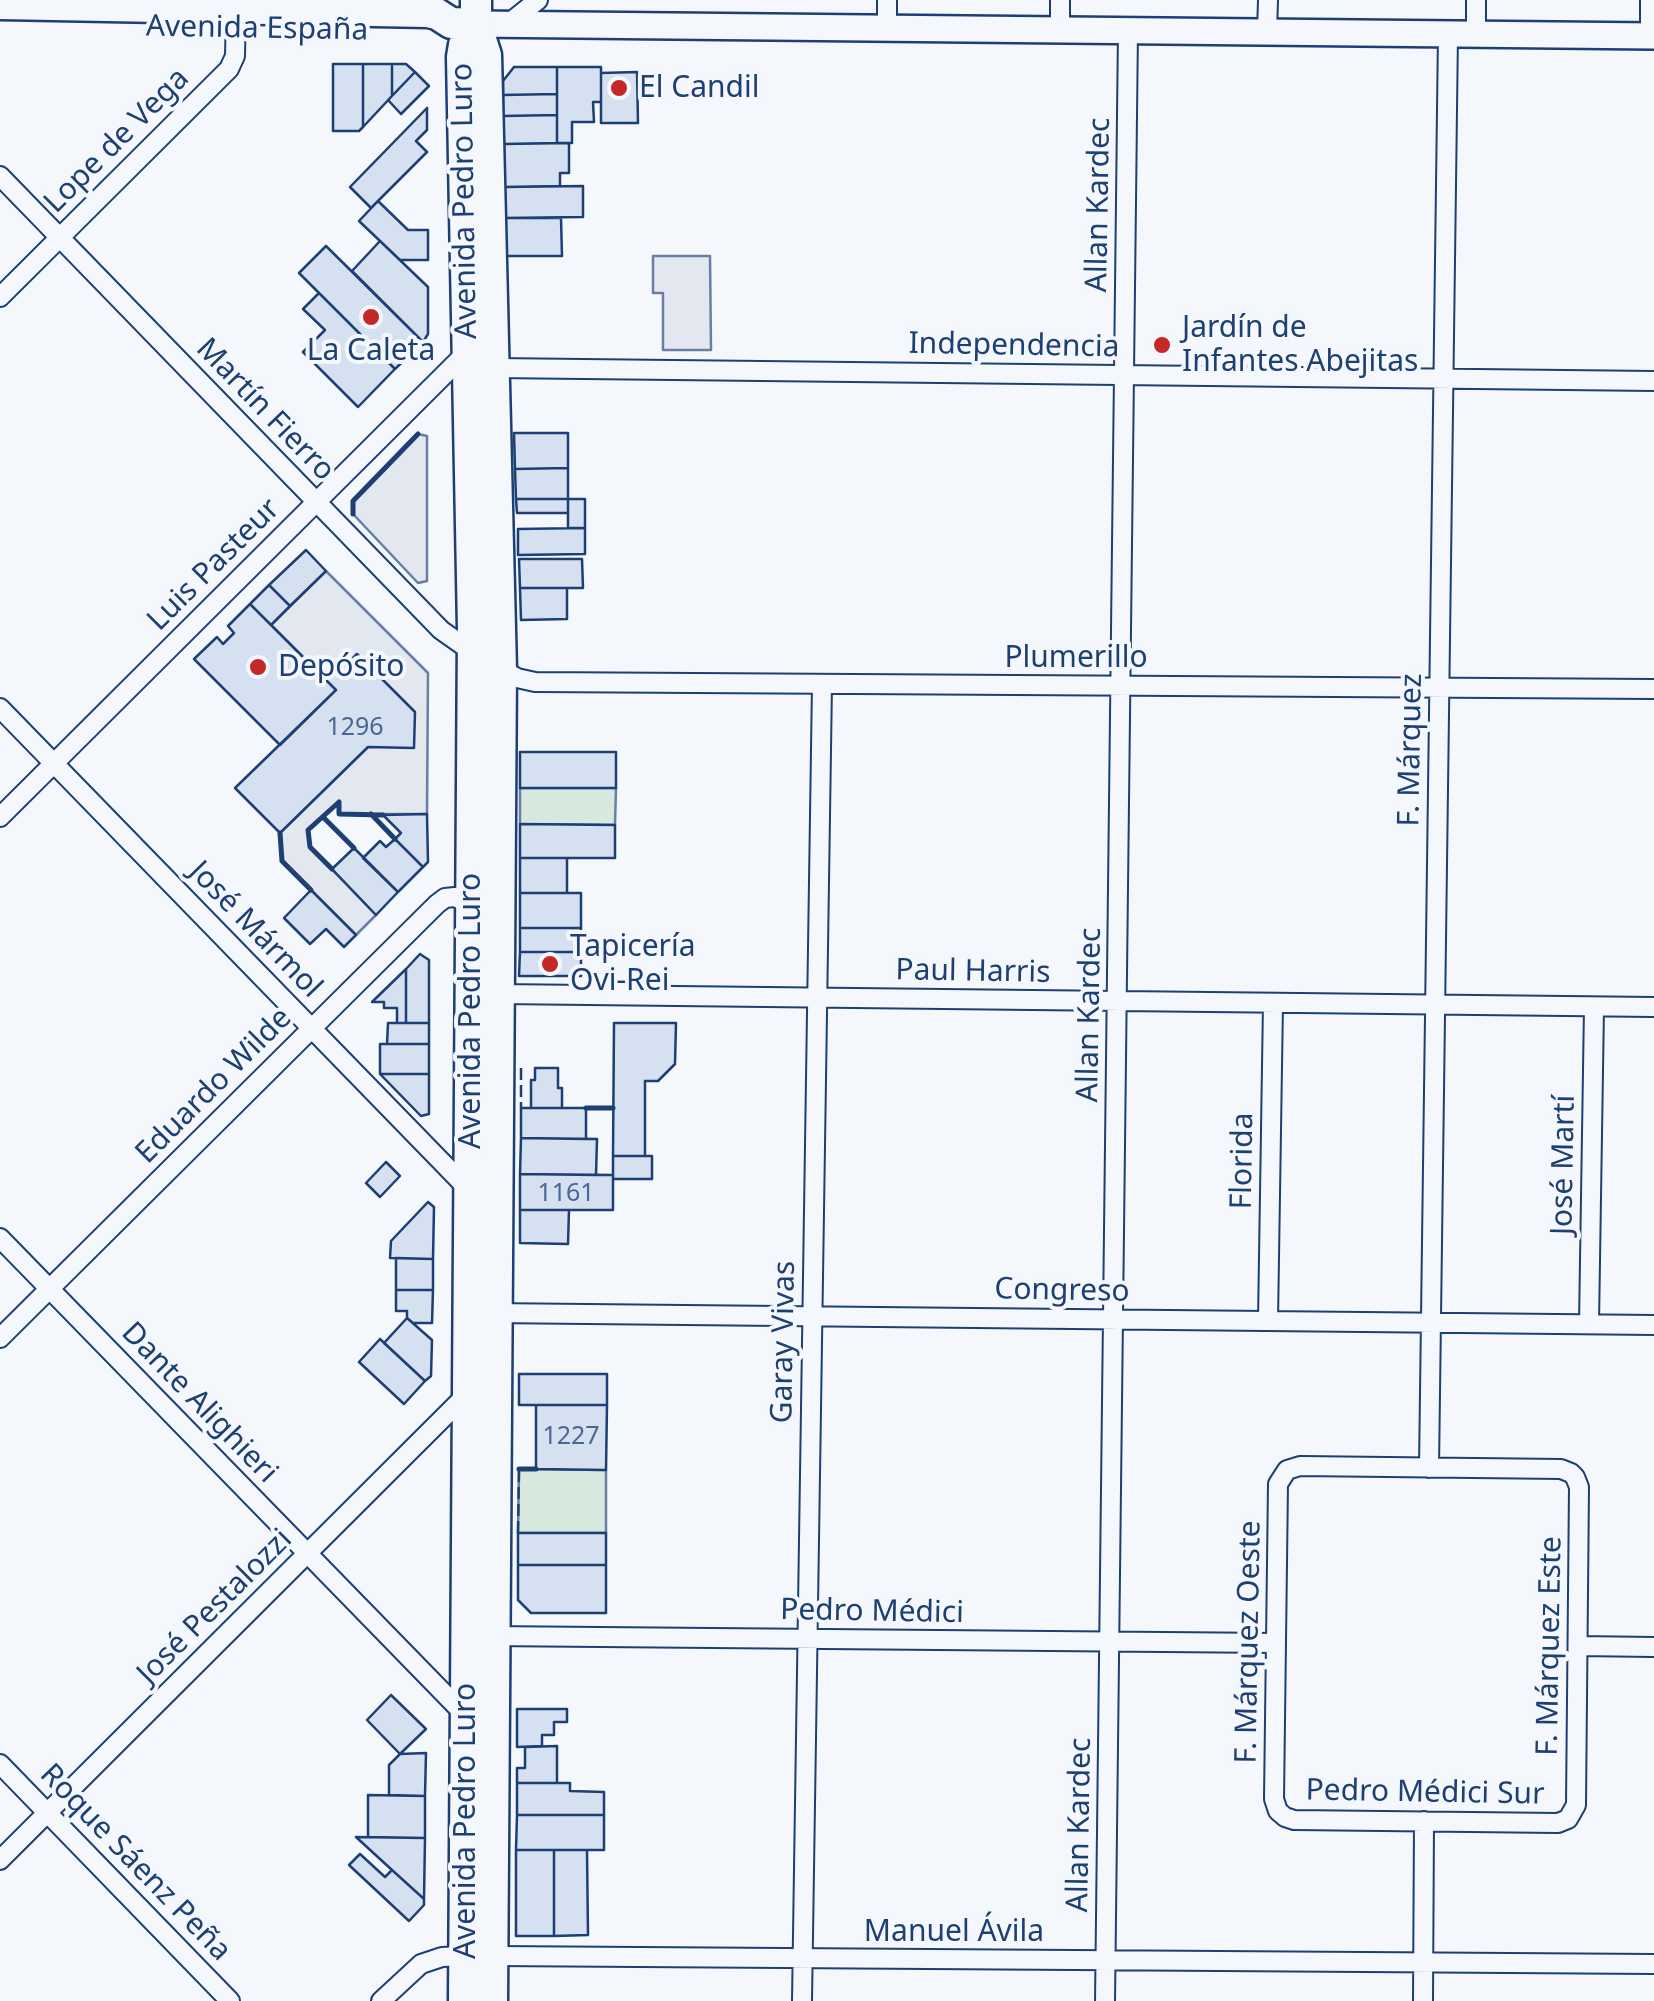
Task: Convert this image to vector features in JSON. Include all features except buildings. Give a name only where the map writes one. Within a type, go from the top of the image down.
[{"type":"main road","name":"Avenida España","points":[[0,4],[236,18]]},
{"type":"main road","name":"Avenida España","points":[[0,24],[428,12],[468,16]]},
{"type":"main road","points":[[468,16],[508,24],[1652,36]]},
{"type":"main road","name":"Avenida Pedro Luro","points":[[464,2001],[480,1956],[495,1746],[481,1636],[468,1393],[483,1313],[470,1191],[473,653],[462,58],[468,16]]},
{"type":"main road","name":"Avenida Pedro Luro","points":[[468,16],[486,55],[501,670],[500,994],[483,1313],[481,1636],[455,1688],[466,1717],[480,1956],[492,2001]]},
{"type":"street","points":[[508,24],[538,0]]},
{"type":"street","points":[[887,0],[888,28]]},
{"type":"street","points":[[1060,0],[1060,30]]},
{"type":"street","points":[[1268,0],[1268,32]]},
{"type":"street","points":[[1476,0],[1476,34]]},
{"type":"street","points":[[1650,0],[1652,36]]},
{"type":"street","name":"Lope de Vega","points":[[0,297],[229,69],[235,56],[236,18]]},
{"type":"street","name":"Allan Kardec","points":[[1105,2001],[1128,30]]},
{"type":"street","name":"F. Márquez","points":[[1428,1468],[1448,34]]},
{"type":"street","name":"Martín Fierro","points":[[0,176],[441,630],[501,670]]},
{"type":"street","name":"Luis Pasteur","points":[[0,817],[468,352]]},
{"type":"street","name":"Independencia","points":[[494,368],[1654,380]]},
{"type":"street","name":"Plumerillo","points":[[501,670],[536,682],[1654,690]]},
{"type":"street","name":"Garay Vivas","points":[[802,2001],[822,684]]},
{"type":"street","name":"José Mármol","points":[[0,708],[470,1191]]},
{"type":"street","name":"Eduardo Wilde","points":[[0,1338],[440,901],[461,898],[471,910]]},
{"type":"street","points":[[471,910],[500,994]]},
{"type":"street","name":"Paul Harris","points":[[500,994],[1654,1007]]},
{"type":"street","name":"Florida","points":[[1268,1321],[1273,1003]]},
{"type":"street","name":"José Martí","points":[[1589,1324],[1594,1006]]},
{"type":"street","name":"Dante Alighieri","points":[[0,1238],[307,1554],[455,1688]]},
{"type":"street","name":"Congreso","points":[[483,1313],[1654,1325]]},
{"type":"street","name":"José Pestalozzi","points":[[0,1860],[468,1393]]},
{"type":"street","name":"F. Márquez Oeste","points":[[1280,1814],[1274,1799],[1278,1484],[1284,1472],[1300,1466],[1428,1468]]},
{"type":"street","name":"F. Márquez Este","points":[[1428,1468],[1561,1469],[1573,1475],[1579,1487],[1576,1805],[1570,1817]]},
{"type":"street","name":"Pedro Médici","points":[[481,1636],[1276,1643]]},
{"type":"street","points":[[1578,1646],[1654,1647]]},
{"type":"street","points":[[466,1717],[495,1746]]},
{"type":"street","name":"Roque Sáenz Peña","points":[[0,1764],[230,2001]]},
{"type":"street","name":"Pedro Médici Sur","points":[[1280,1814],[1294,1820],[1424,1822],[1558,1823],[1570,1817]]},
{"type":"street","points":[[1422,2001],[1424,1822]]},
{"type":"street","name":"Manuel Ávila","points":[[381,2001],[421,1964],[435,1959],[480,1956],[1654,1964]]},
{"type":"shaded area","points":[[653,256],[710,256],[711,350],[663,350],[663,293],[653,293]]},
{"type":"shaded area","points":[[418,434],[427,436],[427,581],[418,583],[353,514],[353,501]]},
{"type":"shaded area","points":[[326,571],[428,673],[427,814],[339,814],[339,803],[308,830],[310,847],[376,915],[356,935],[282,861],[280,833],[368,747],[351,660],[343,654],[322,676],[271,625]]},
{"type":"shaded area","points":[[520,788],[616,788],[615,825],[520,824]]},
{"type":"shaded area","points":[[519,1469],[606,1470],[606,1533],[518,1533]]},
{"type":"fence","points":[[521,1068],[521,1108]]},
{"type":"fence","points":[[518,1533],[519,1469]]},
{"type":"wall","points":[[353,514],[353,501],[418,434]]},
{"type":"wall","points":[[332,869],[310,847],[308,830],[339,802],[339,814],[383,815]]},
{"type":"wall","points":[[371,814],[395,839]]},
{"type":"wall","points":[[323,817],[354,848]]},
{"type":"wall","points":[[280,833],[282,861],[311,890]]},
{"type":"wall","points":[[586,1108],[613,1108]]},
{"type":"wall","points":[[519,1469],[536,1469]]},
{"type":"place","name":"El Candil","points":[[619,88]]},
{"type":"place","name":"La Caleta","points":[[371,317]]},
{"type":"place","name":"Jardín de Infantes Abejitas","points":[[1162,345]]},
{"type":"place","name":"Depósito","points":[[258,667]]},
{"type":"place","name":"Tapicería Ovi-Rei","points":[[550,964]]}]
